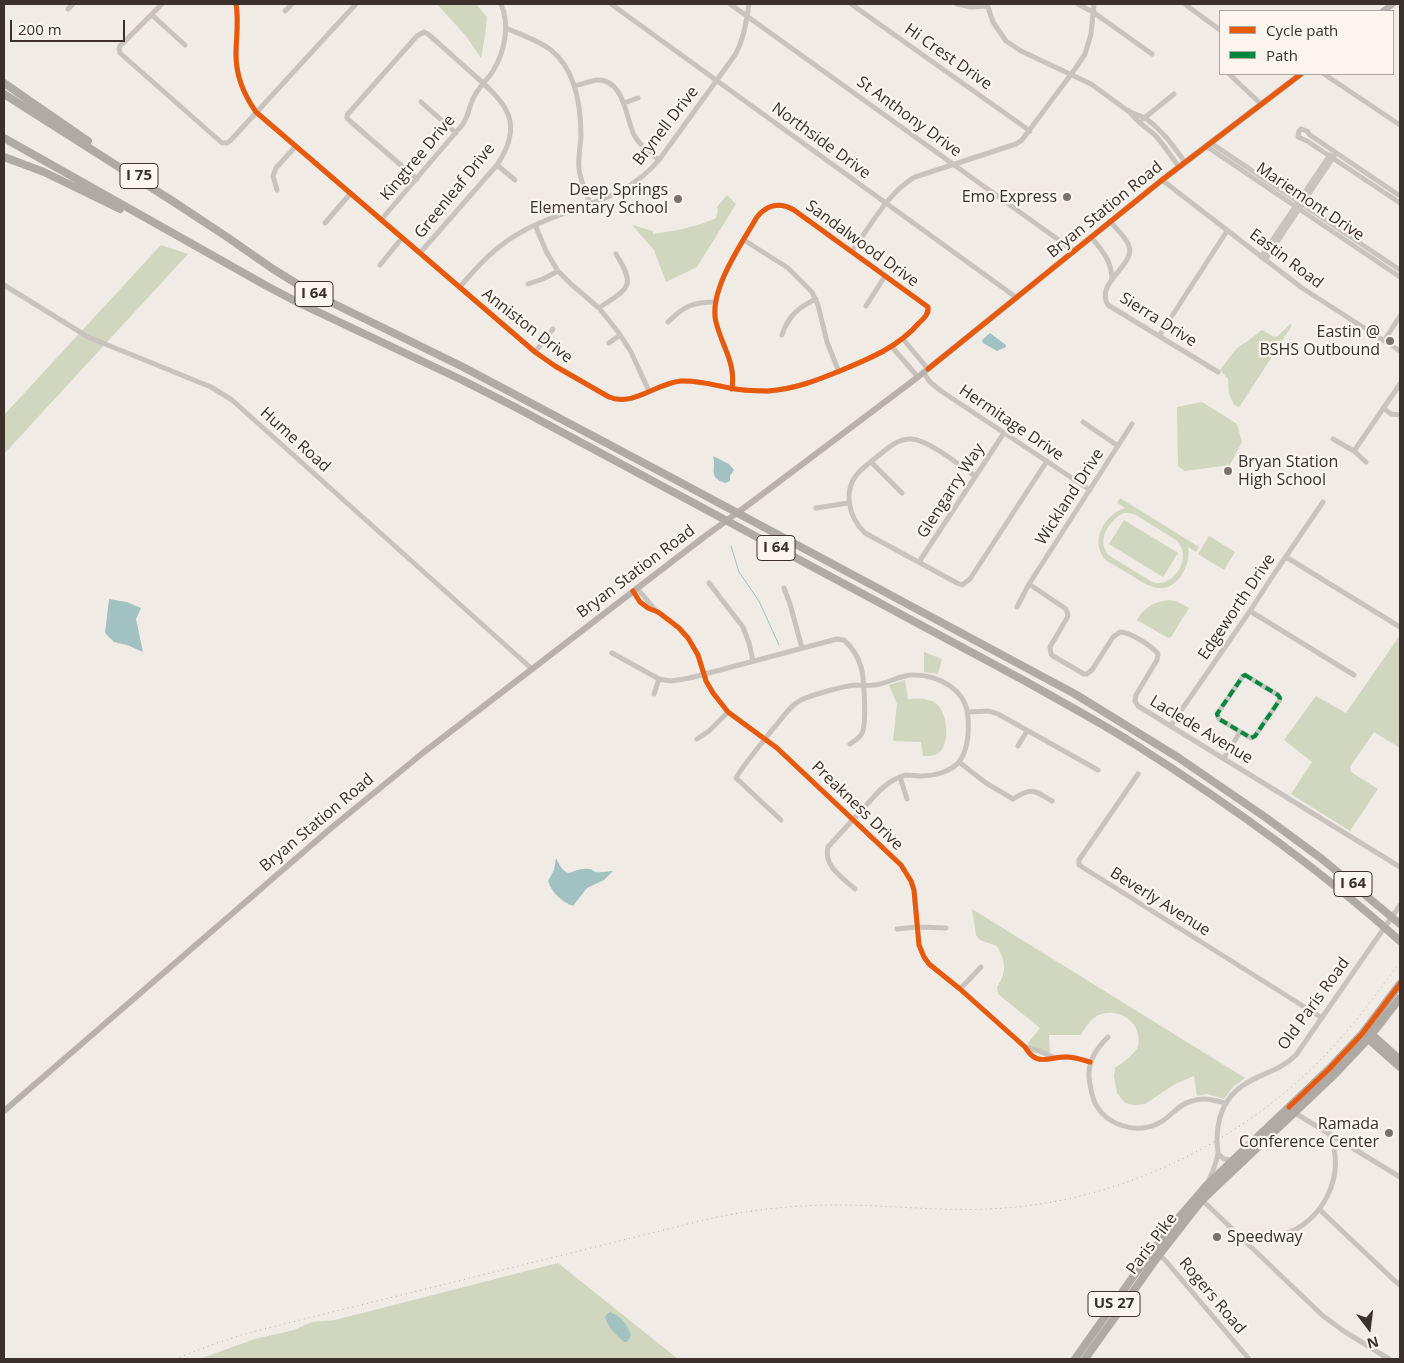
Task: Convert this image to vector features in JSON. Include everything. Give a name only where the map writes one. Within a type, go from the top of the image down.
[{"type":"highway","name":"I 75","points":[[4,83],[208,222],[273,269]]},
{"type":"highway","name":"I 64","points":[[4,94],[174,202],[310,292],[523,398],[1075,694],[1179,758],[1265,817],[1322,859],[1400,924]]},
{"type":"highway","name":"I 75","points":[[4,138],[216,258]]},
{"type":"highway","name":"I 64","points":[[4,157],[72,184],[297,302],[415,357],[508,404],[1025,681],[1136,745],[1225,804],[1280,843],[1376,920],[1400,942]]},
{"type":"highway","name":"US 27","points":[[1226,1171],[1233,1160],[1367,1034],[1400,984]]},
{"type":"highway","name":"US 27","points":[[1200,1198],[1206,1186],[1295,1113],[1335,1074],[1367,1034],[1400,998]]},
{"type":"highway","points":[[1367,1034],[1400,1060]]},
{"type":"highway","points":[[1367,1034],[1400,1067]]},
{"type":"highway","name":"Paris Pike","points":[[1075,1359],[1156,1252],[1200,1198],[1226,1171]]},
{"type":"highway","name":"Paris Pike","points":[[1085,1359],[1156,1252]]},
{"type":"main road","name":"Bryan Station Road","points":[[4,1112],[330,829],[424,752],[704,536],[923,373],[1182,164],[1300,75]]},
{"type":"street","points":[[68,9],[73,4]]},
{"type":"street","points":[[162,4],[120,46],[120,53],[222,143],[227,143],[231,140],[356,4]]},
{"type":"street","name":"Anniston Drive","points":[[236,4],[238,16],[237,69],[244,91],[256,112],[535,352],[555,366],[609,397],[616,400],[628,400],[665,384],[680,381],[760,391],[789,388],[815,382],[870,359],[892,347],[903,339],[929,310]]},
{"type":"street","points":[[285,11],[292,4]]},
{"type":"street","points":[[501,4],[506,18],[506,28],[544,45],[554,52],[568,69],[574,86],[580,124],[579,168],[590,204]]},
{"type":"street","name":"Northside Drive","points":[[611,4],[1017,298]]},
{"type":"street","name":"St Anthony Drive","points":[[730,4],[1074,251]]},
{"type":"street","name":"Brynell Drive","points":[[460,287],[492,252],[508,240],[535,225],[627,188],[641,179],[659,160],[738,49],[744,33],[749,4]]},
{"type":"street","name":"Hi Crest Drive","points":[[851,4],[1030,131]]},
{"type":"street","points":[[957,4],[971,7],[987,5],[993,22],[1006,41],[1021,51],[1090,84],[1128,110],[1145,118],[1167,138],[1182,164]]},
{"type":"street","points":[[1078,4],[1093,12],[1152,54]]},
{"type":"street","points":[[852,251],[886,204],[910,180],[1016,144],[1022,140],[1071,74],[1087,49],[1091,34],[1094,4]]},
{"type":"street","points":[[1186,5],[1219,29]]},
{"type":"street","points":[[152,15],[185,45]]},
{"type":"street","name":"Kingtree Drive","points":[[381,220],[467,118],[473,98],[497,64],[506,28]]},
{"type":"street","name":"Greenleaf Drive","points":[[417,179],[351,122],[347,116],[348,112],[417,36],[423,32],[428,34],[496,94],[506,109],[510,124],[510,138],[503,155],[496,165],[420,253]]},
{"type":"street","points":[[1230,75],[1261,104]]},
{"type":"street","points":[[1325,75],[1400,125]]},
{"type":"street","points":[[574,86],[597,80],[608,82],[618,91],[637,140],[659,160]]},
{"type":"street","points":[[1139,122],[1174,94]]},
{"type":"street","points":[[624,103],[638,98]]},
{"type":"street","points":[[421,102],[456,133]]},
{"type":"street","points":[[1128,110],[1182,164]]},
{"type":"street","points":[[1400,196],[1334,152],[1307,131],[1302,129],[1299,131],[1298,136],[1301,139],[1308,141],[1400,203]]},
{"type":"street","name":"Mariemont Drive","points":[[1208,144],[1370,253],[1400,270]]},
{"type":"street","points":[[277,190],[273,176],[276,168],[295,147]]},
{"type":"street","points":[[1263,258],[1334,152]]},
{"type":"street","points":[[496,165],[515,180]]},
{"type":"street","name":"Eastin Road","points":[[1162,180],[1302,288],[1400,351]]},
{"type":"street","points":[[325,223],[350,194]]},
{"type":"street","name":"Sandalwood Drive","points":[[732,389],[732,366],[715,320],[716,302],[721,282],[760,213],[768,207],[785,205],[794,210],[927,306],[929,310]]},
{"type":"street","name":"Sierra Drive","points":[[1110,221],[1127,243],[1130,250],[1129,256],[1112,280],[1104,296],[1108,305],[1218,372]]},
{"type":"street","points":[[535,225],[558,271],[599,308],[620,335],[631,352],[649,391]]},
{"type":"street","points":[[1159,336],[1227,231]]},
{"type":"street","name":"Sierra Drive","points":[[1091,237],[1107,257],[1111,266],[1112,280]]},
{"type":"street","points":[[380,265],[402,238]]},
{"type":"street","points":[[744,240],[788,268],[816,299],[827,342],[839,372]]},
{"type":"street","name":"Mariemont Drive","points":[[1370,253],[1400,277]]},
{"type":"street","points":[[599,308],[622,292],[627,284],[627,274],[616,254]]},
{"type":"street","points":[[528,284],[558,271]]},
{"type":"street","points":[[866,306],[886,276]]},
{"type":"street","name":"Hume Road","points":[[4,285],[88,337],[211,388],[232,400],[532,668]]},
{"type":"street","points":[[782,335],[786,324],[793,314],[799,308],[816,299]]},
{"type":"street","points":[[668,322],[680,310],[690,305],[716,302]]},
{"type":"street","points":[[1384,341],[1400,316]]},
{"type":"street","points":[[535,352],[553,329]]},
{"type":"street","points":[[609,343],[620,335]]},
{"type":"street","points":[[903,339],[923,373]]},
{"type":"street","points":[[892,347],[923,373]]},
{"type":"street","name":"Hermitage Drive","points":[[923,373],[933,385],[1090,490]]},
{"type":"street","points":[[1354,452],[1400,384]]},
{"type":"street","points":[[1383,408],[1390,414],[1400,414]]},
{"type":"street","points":[[1083,422],[1118,446]]},
{"type":"street","name":"Wickland Drive","points":[[1017,607],[1029,584],[1132,424]]},
{"type":"street","name":"Glengarry Way","points":[[919,562],[1004,433]]},
{"type":"street","points":[[976,476],[927,444],[912,439],[898,442],[891,446],[860,471],[854,480],[848,503],[856,524],[865,533],[962,585],[966,584],[970,579],[1047,461]]},
{"type":"street","points":[[1333,439],[1366,462]]},
{"type":"street","points":[[871,462],[902,493]]},
{"type":"street","name":"Edgeworth Drive","points":[[1171,726],[1323,502]]},
{"type":"street","points":[[816,508],[848,503]]},
{"type":"street","points":[[1286,556],[1400,627]]},
{"type":"street","points":[[709,584],[743,627],[753,661]]},
{"type":"street","name":"Laclede Avenue","points":[[1029,584],[1066,608],[1068,615],[1050,647],[1051,654],[1087,674],[1092,670],[1117,633],[1128,633],[1154,649],[1158,654],[1158,660],[1136,695],[1135,701],[1138,706],[1400,867]]},
{"type":"street","points":[[784,588],[802,648]]},
{"type":"street","name":"Preakness Drive","points":[[635,590],[688,638],[698,655],[706,682],[728,712],[778,748],[906,872],[914,890],[918,944],[929,964],[960,989],[1024,1047],[1054,1058],[1069,1057],[1090,1062]]},
{"type":"street","points":[[1250,611],[1354,675]]},
{"type":"street","points":[[612,653],[659,679],[680,680],[837,639],[844,640],[854,652],[860,665],[863,685],[863,728],[861,735],[850,744]]},
{"type":"street","points":[[1245,675],[1280,698],[1255,736],[1251,738],[1240,732],[1219,719],[1217,714],[1242,676],[1245,675]]},
{"type":"street","points":[[781,820],[736,778],[791,708],[802,700],[849,686],[880,684],[910,676],[933,678],[945,682],[954,689],[968,712],[968,740],[959,762],[936,775],[908,775],[890,782],[880,790],[828,847],[826,857],[830,865],[855,889]]},
{"type":"street","points":[[654,694],[659,679]]},
{"type":"street","points":[[968,712],[989,711],[998,714],[1098,770]]},
{"type":"street","points":[[697,739],[709,731],[728,712]]},
{"type":"street","points":[[1018,746],[1027,731]]},
{"type":"street","points":[[1224,758],[1240,732]]},
{"type":"street","points":[[959,762],[986,783],[1013,799],[1030,791],[1039,793],[1052,802]]},
{"type":"street","name":"Beverly Avenue","points":[[1138,774],[1079,860],[1079,865],[1322,1018]]},
{"type":"street","points":[[900,777],[907,799]]},
{"type":"street","name":"Old Paris Road","points":[[1206,1186],[1218,1154],[1218,1126],[1225,1104],[1245,1083],[1289,1061],[1301,1048],[1400,905]]},
{"type":"street","points":[[896,929],[917,927],[946,928]]},
{"type":"street","points":[[960,989],[981,967]]},
{"type":"street","points":[[1108,1037],[1096,1051],[1090,1062],[1090,1086],[1095,1103],[1105,1115],[1123,1126],[1133,1128],[1152,1126],[1165,1120],[1184,1103],[1196,1099],[1208,1098],[1225,1104]]},
{"type":"street","points":[[1289,1107],[1295,1113],[1400,1177]]},
{"type":"street","points":[[1239,1236],[1258,1238],[1286,1234],[1306,1222],[1320,1210],[1329,1193],[1335,1164],[1335,1151],[1329,1134]]},
{"type":"street","points":[[1218,1154],[1224,1159],[1233,1160]]},
{"type":"street","points":[[1218,1154],[1226,1171]]},
{"type":"street","points":[[1216,1162],[1226,1171]]},
{"type":"street","points":[[1200,1198],[1322,1315],[1342,1330],[1389,1359]]},
{"type":"street","points":[[1320,1210],[1400,1285]]},
{"type":"street","points":[[1254,1250],[1253,1243],[1258,1238]]},
{"type":"street","name":"Rogers Road","points":[[1156,1252],[1165,1260],[1249,1359]]},
{"type":"green space","points":[[437,4],[476,4],[487,17],[481,58],[466,36]]},
{"type":"green space","points":[[727,195],[736,204],[697,267],[666,282],[654,250],[632,225],[653,231],[653,234],[701,224],[716,218],[717,207]]},
{"type":"green space","points":[[161,245],[188,254],[4,454],[4,415]]},
{"type":"green space","points":[[1291,323],[1291,327],[1240,406],[1234,405],[1229,394],[1228,379],[1220,370],[1237,348],[1262,330],[1274,337],[1278,336]]},
{"type":"green space","points":[[1202,402],[1237,424],[1242,442],[1230,465],[1185,471],[1178,466],[1177,407]]},
{"type":"green space","points":[[1120,498],[1199,547],[1196,552],[1188,547],[1189,551],[1185,569],[1181,576],[1170,586],[1164,588],[1152,587],[1107,561],[1101,554],[1099,538],[1101,530],[1111,516],[1125,508],[1117,503]],"holes":[[[1129,513],[1136,515],[1176,540],[1181,547],[1183,554],[1179,570],[1168,581],[1152,582],[1110,556],[1106,551],[1104,545],[1105,532],[1118,516]]]},
{"type":"green space","points":[[1124,520],[1178,553],[1163,577],[1109,544]]},
{"type":"green space","points":[[1209,536],[1235,552],[1224,570],[1198,554]]},
{"type":"green space","points":[[1168,600],[1176,601],[1189,608],[1171,637],[1168,638],[1137,620],[1150,606]]},
{"type":"green space","points":[[1400,635],[1400,748],[1374,732],[1350,767],[1351,772],[1378,789],[1350,831],[1291,794],[1312,762],[1284,740],[1316,696],[1346,713]]},
{"type":"green space","points":[[924,652],[942,659],[938,674],[924,672]]},
{"type":"green space","points":[[905,680],[908,699],[920,698],[932,701],[942,711],[945,719],[946,736],[941,751],[935,755],[923,756],[921,742],[893,741],[897,704],[889,685]]},
{"type":"green space","points":[[972,909],[1245,1078],[1233,1087],[1224,1099],[1207,1094],[1197,1096],[1194,1076],[1175,1084],[1145,1104],[1134,1105],[1125,1103],[1117,1093],[1114,1077],[1115,1068],[1136,1050],[1138,1037],[1136,1029],[1129,1019],[1111,1013],[1105,1013],[1093,1018],[1081,1035],[1049,1035],[1050,1053],[1029,1046],[1028,1043],[1040,1028],[998,994],[997,987],[1004,972],[1004,962],[997,946],[980,940],[976,935]]},
{"type":"green space","points":[[558,1263],[678,1359],[199,1359],[255,1339],[294,1330],[312,1322],[335,1320]]},
{"type":"water","points":[[990,333],[1006,345],[1006,347],[997,351],[983,343],[982,340]]},
{"type":"water","points":[[713,456],[729,464],[734,470],[730,476],[730,481],[725,483],[716,478],[714,475]]},
{"type":"water","points":[[109,599],[127,602],[141,608],[136,619],[143,652],[114,642],[105,633]]},
{"type":"water","points":[[556,858],[560,866],[567,873],[583,869],[591,869],[598,872],[613,871],[604,880],[587,888],[573,906],[558,896],[548,881],[554,870]]},
{"type":"water","points":[[610,1312],[621,1318],[628,1328],[631,1336],[627,1342],[618,1337],[608,1324],[605,1316]]},
{"type":"waterway","points":[[731,546],[739,572],[759,601],[779,645]]},
{"type":"railway","points":[[175,1359],[248,1333],[720,1216],[820,1205],[986,1209],[1034,1205],[1081,1196],[1128,1182],[1173,1163],[1216,1141],[1257,1114],[1295,1084],[1348,1030],[1400,962]]},
{"type":"marked path","points":[[1245,675],[1280,698],[1255,736],[1251,738],[1219,719],[1217,714],[1245,675]]},
{"type":"cycle path","points":[[236,4],[237,70],[244,92],[256,112],[535,352],[555,366],[609,397],[627,399],[681,381],[700,382],[712,384],[724,387],[730,388],[735,389],[754,391],[778,390],[797,386],[853,366],[893,345],[924,318],[928,312],[928,307],[794,210],[779,205],[769,207],[757,217],[743,240],[728,268],[717,296],[716,322],[732,371],[733,379],[732,389]]},
{"type":"cycle path","points":[[928,369],[1162,180],[1300,75]]},
{"type":"cycle path","points":[[633,591],[640,602],[658,612],[679,628],[688,638],[698,655],[706,681],[728,712],[777,748],[901,865],[914,890],[919,945],[929,964],[960,989],[1034,1057],[1043,1060],[1070,1057],[1090,1062]]},
{"type":"cycle path","points":[[1289,1107],[1362,1034],[1400,984]]},
{"type":"place","name":"Emo Express","points":[[1067,197]]},
{"type":"place","name":"Deep Springs Elementary School","points":[[678,199]]},
{"type":"place","name":"Eastin @ BSHS Outbound","points":[[1390,341]]},
{"type":"place","name":"Bryan Station High School","points":[[1228,471]]},
{"type":"place","name":"Ramada Conference Center","points":[[1389,1133]]},
{"type":"place","name":"Speedway","points":[[1217,1237]]}]
